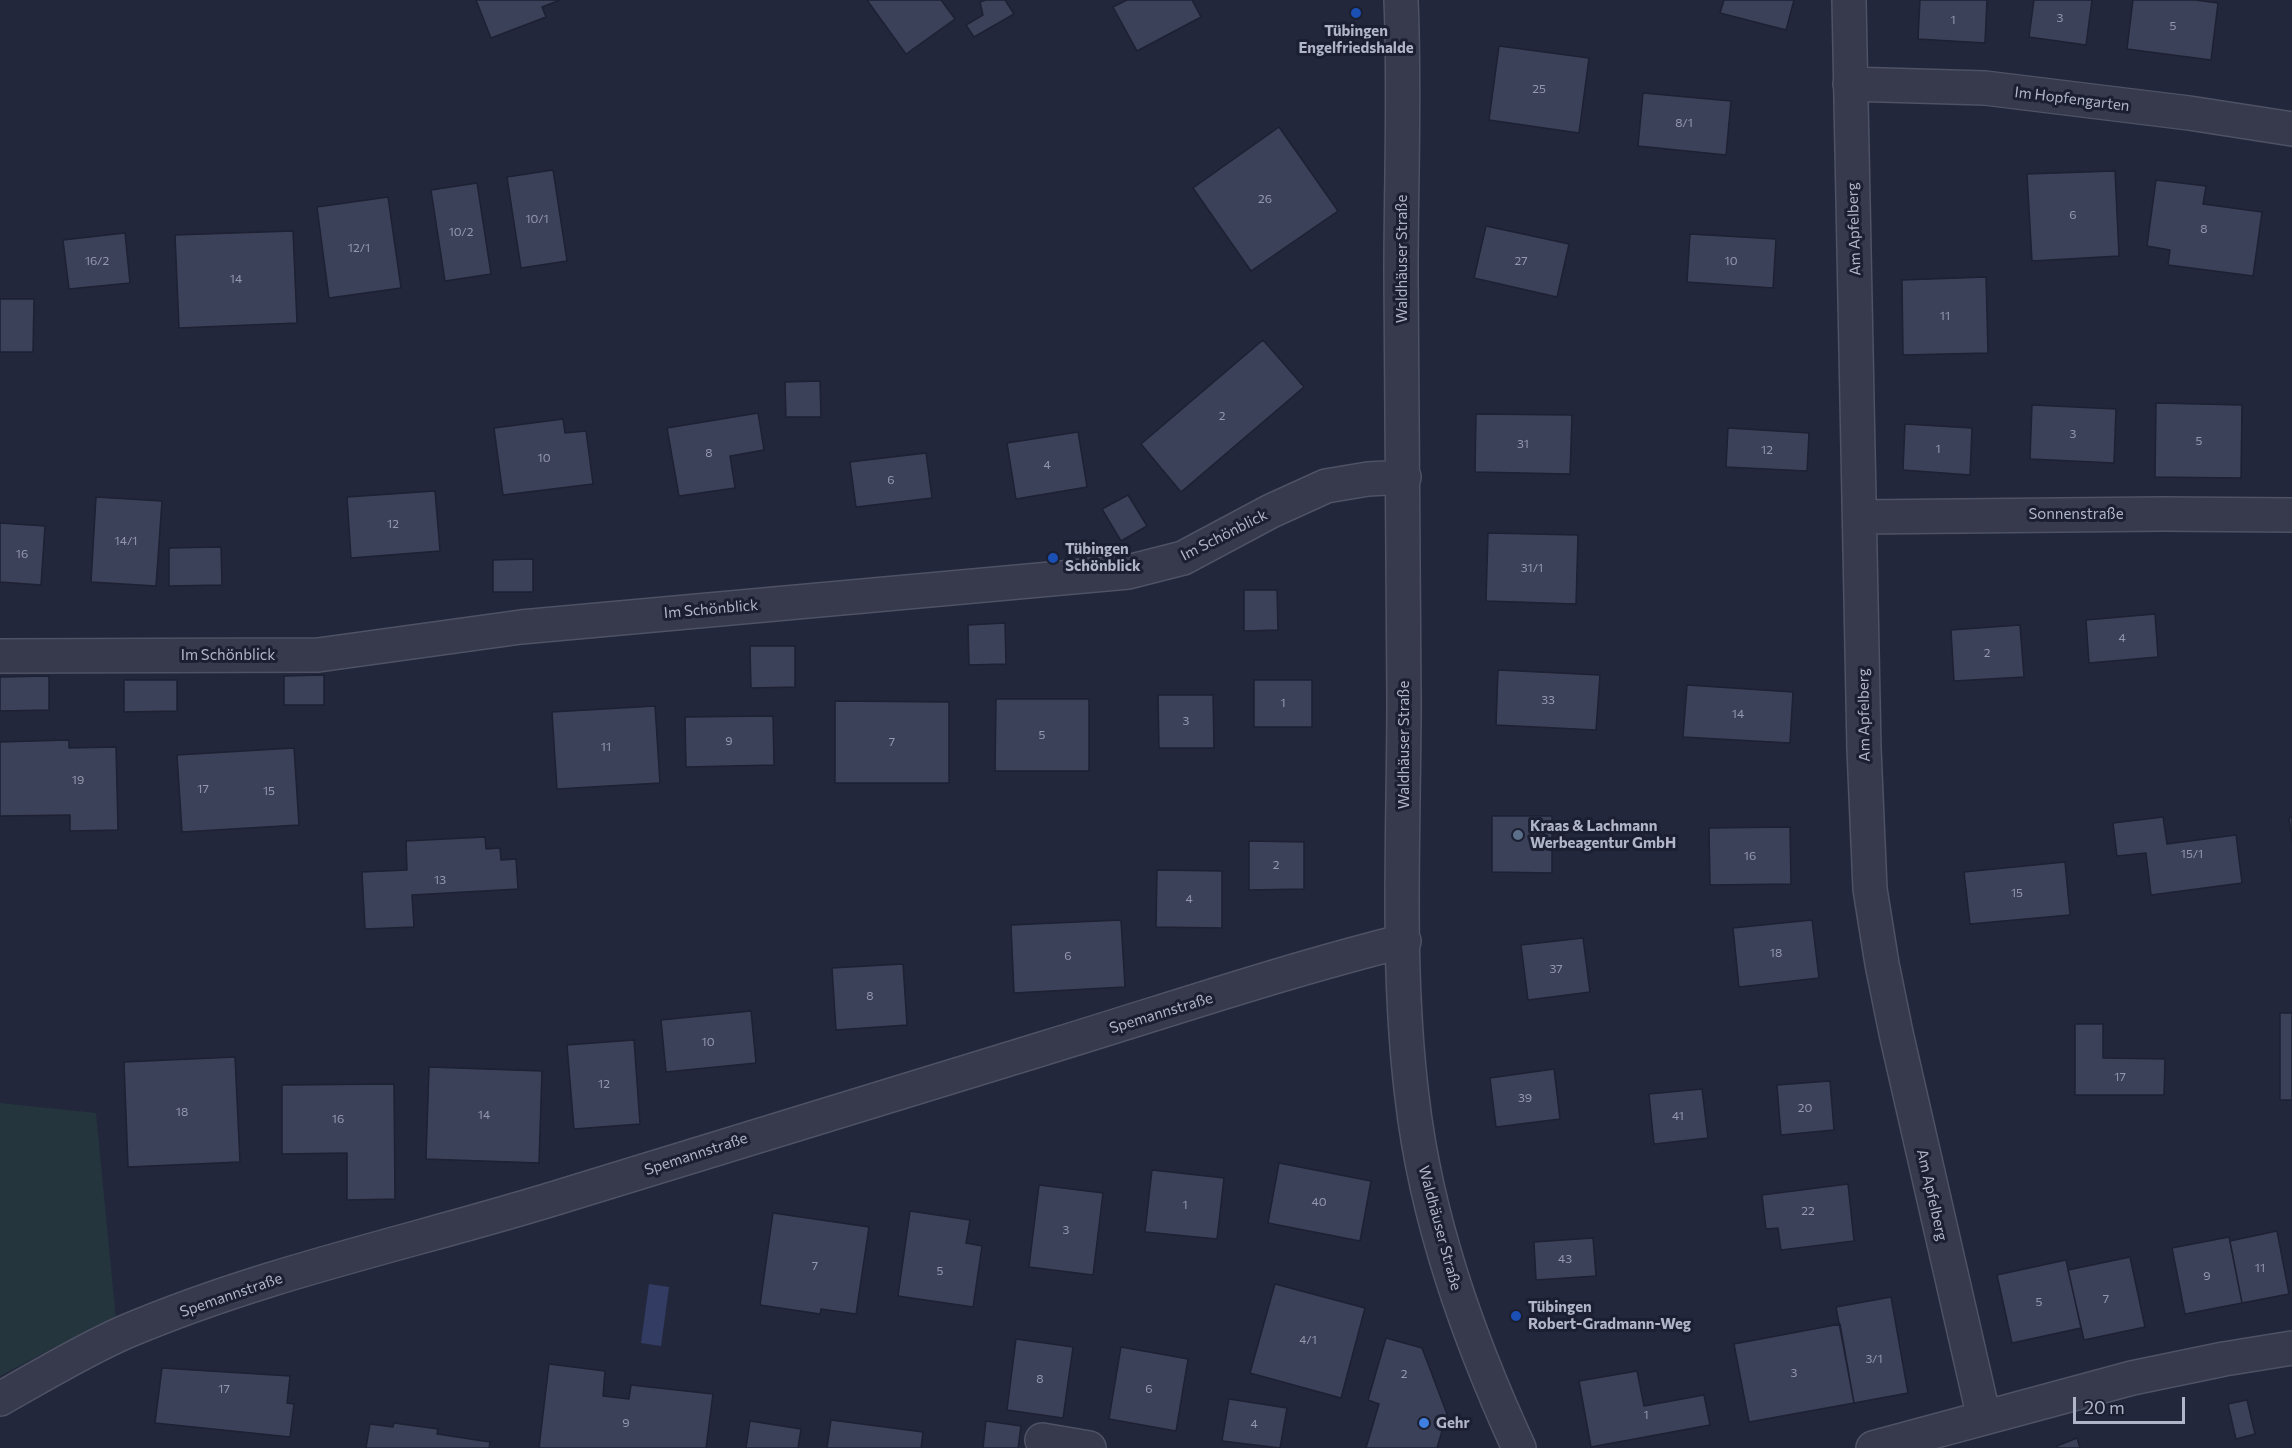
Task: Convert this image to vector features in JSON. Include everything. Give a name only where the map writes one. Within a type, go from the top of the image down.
[{"type":"street","name":"Am Apfelberg","points":[[1849,0],[1866,795],[1873,908],[1896,1033],[1984,1418]]},
{"type":"street","name":"Waldhäuser Straße","points":[[1403,8],[1405,1020],[1412,1101],[1435,1220],[1467,1323],[1500,1406],[1520,1448]]},
{"type":"street","name":"Im Hopfengarten","points":[[1850,84],[1985,88],[2189,113],[2292,129]]},
{"type":"street","name":"Im Schönblick","points":[[0,656],[318,655],[521,627],[1128,572],[1183,558],[1271,511],[1326,486],[1368,478],[1404,477]]},
{"type":"street","name":"Sonnenstraße","points":[[1860,517],[2292,515]]},
{"type":"street","name":"Spemannstraße","points":[[0,1399],[85,1351],[126,1332],[231,1293],[452,1226],[559,1197],[776,1128],[985,1067],[1340,957],[1404,941]]},
{"type":"street","points":[[1873,1448],[2132,1378],[2292,1348]]},
{"type":"street","points":[[1042,1440],[1089,1448]]},
{"type":"shaded area","points":[[0,1103],[96,1113],[116,1320],[51,1349],[0,1376]]},
{"type":"water","points":[[649,1284],[669,1287],[661,1346],[641,1343]]},
{"type":"building","points":[[476,0],[560,0],[542,7],[546,17],[491,38]]},
{"type":"building","points":[[867,0],[941,0],[955,19],[906,54]]},
{"type":"building","points":[[1005,0],[1014,14],[974,37],[966,25],[983,15],[980,2]]},
{"type":"building","points":[[1127,0],[1192,0],[1201,17],[1137,51],[1113,7]]},
{"type":"building","points":[[1724,0],[1794,0],[1786,30],[1720,13]]},
{"type":"building","points":[[1920,0],[1987,0],[1985,43],[1918,39]]},
{"type":"building","points":[[2034,0],[2092,0],[2086,45],[2029,37]]},
{"type":"building","points":[[2133,0],[2195,0],[2218,3],[2211,60],[2127,49]]},
{"type":"building","points":[[1499,46],[1589,58],[1579,133],[1489,120]]},
{"type":"building","points":[[1643,93],[1731,101],[1726,155],[1638,146]]},
{"type":"building","points":[[1279,127],[1338,211],[1251,271],[1193,188]]},
{"type":"building","points":[[553,170],[567,261],[521,268],[507,177]]},
{"type":"building","points":[[2115,171],[2119,256],[2032,261],[2027,174]]},
{"type":"building","points":[[2156,180],[2206,186],[2203,204],[2262,212],[2253,276],[2168,265],[2170,250],[2147,246]]},
{"type":"building","points":[[477,183],[491,274],[445,281],[431,190]]},
{"type":"building","points":[[388,197],[401,288],[329,298],[317,207]]},
{"type":"building","points":[[1486,226],[1569,244],[1557,297],[1474,278]]},
{"type":"building","points":[[293,231],[297,323],[179,328],[175,235]]},
{"type":"building","points":[[125,233],[130,283],[69,289],[63,240]]},
{"type":"building","points":[[1690,234],[1776,239],[1773,288],[1687,282]]},
{"type":"building","points":[[1986,277],[1988,353],[1903,355],[1902,280]]},
{"type":"building","points":[[0,299],[34,299],[33,352],[0,352]]},
{"type":"building","points":[[1263,340],[1304,387],[1181,492],[1141,444]]},
{"type":"building","points":[[820,381],[821,417],[786,417],[785,382]]},
{"type":"building","points":[[2156,403],[2242,405],[2241,478],[2155,477]]},
{"type":"building","points":[[2032,405],[2116,409],[2114,463],[2030,459]]},
{"type":"building","points":[[758,413],[764,450],[730,456],[735,488],[679,496],[667,428]]},
{"type":"building","points":[[1476,414],[1572,415],[1570,474],[1475,472]]},
{"type":"building","points":[[563,419],[565,433],[586,431],[593,484],[503,495],[494,428]]},
{"type":"building","points":[[1905,424],[1972,428],[1970,475],[1903,470]]},
{"type":"building","points":[[1728,428],[1809,433],[1807,471],[1726,467]]},
{"type":"building","points":[[1078,432],[1087,487],[1016,499],[1007,443]]},
{"type":"building","points":[[926,453],[932,498],[856,507],[850,462]]},
{"type":"building","points":[[435,491],[440,551],[351,558],[347,497]]},
{"type":"building","points":[[1128,495],[1147,526],[1121,541],[1102,509]]},
{"type":"building","points":[[96,497],[162,501],[156,586],[91,582]]},
{"type":"building","points":[[0,523],[45,526],[41,585],[0,582]]},
{"type":"building","points":[[1488,533],[1578,535],[1576,604],[1486,601]]},
{"type":"building","points":[[221,547],[222,585],[169,586],[169,548]]},
{"type":"building","points":[[533,559],[533,592],[493,592],[493,560]]},
{"type":"building","points":[[1244,590],[1277,590],[1278,630],[1244,631]]},
{"type":"building","points":[[2155,614],[2158,657],[2089,663],[2086,620]]},
{"type":"building","points":[[1005,623],[1006,664],[969,665],[968,625]]},
{"type":"building","points":[[2020,625],[2024,677],[1954,681],[1951,630]]},
{"type":"building","points":[[750,646],[795,646],[795,687],[751,688]]},
{"type":"building","points":[[1498,670],[1600,675],[1596,730],[1496,725]]},
{"type":"building","points":[[324,675],[324,705],[284,705],[284,676]]},
{"type":"building","points":[[49,676],[49,710],[0,711],[0,677]]},
{"type":"building","points":[[124,680],[177,680],[177,711],[124,712]]},
{"type":"building","points":[[1254,680],[1312,680],[1312,727],[1254,727]]},
{"type":"building","points":[[1687,685],[1793,692],[1790,743],[1683,737]]},
{"type":"building","points":[[1158,695],[1213,695],[1214,748],[1159,748]]},
{"type":"building","points":[[996,699],[1089,699],[1089,771],[995,771]]},
{"type":"building","points":[[835,701],[949,702],[949,783],[835,783]]},
{"type":"building","points":[[655,706],[660,783],[557,789],[552,712]]},
{"type":"building","points":[[773,716],[774,765],[686,767],[685,717]]},
{"type":"building","points":[[69,740],[69,748],[116,747],[118,830],[70,831],[70,815],[0,816],[0,742]]},
{"type":"building","points":[[294,748],[299,825],[182,832],[177,755]]},
{"type":"building","points":[[1492,816],[1552,816],[1552,873],[1492,872]]},
{"type":"building","points":[[2163,817],[2167,844],[2236,835],[2242,883],[2151,895],[2146,853],[2117,856],[2113,823]]},
{"type":"building","points":[[2292,817],[2292,842],[2289,818]]},
{"type":"building","points":[[1790,827],[1791,884],[1710,885],[1709,828]]},
{"type":"building","points":[[485,837],[486,849],[500,848],[501,860],[516,859],[518,889],[412,895],[414,927],[365,929],[362,872],[407,870],[406,841]]},
{"type":"building","points":[[1249,841],[1304,842],[1304,889],[1249,890]]},
{"type":"building","points":[[2065,862],[2070,915],[1970,924],[1964,872]]},
{"type":"building","points":[[1157,870],[1222,871],[1222,928],[1156,927]]},
{"type":"building","points":[[1121,920],[1125,987],[1014,993],[1011,925]]},
{"type":"building","points":[[1812,920],[1819,978],[1739,987],[1733,928]]},
{"type":"building","points":[[1583,938],[1590,992],[1528,1000],[1521,945]]},
{"type":"building","points":[[903,964],[907,1025],[836,1030],[832,968]]},
{"type":"building","points":[[751,1011],[756,1063],[666,1072],[661,1020]]},
{"type":"building","points":[[2280,1013],[2292,1013],[2292,1100],[2280,1100]]},
{"type":"building","points":[[2075,1024],[2103,1024],[2103,1058],[2165,1059],[2164,1095],[2075,1095]]},
{"type":"building","points":[[634,1040],[640,1124],[574,1129],[567,1045]]},
{"type":"building","points":[[235,1057],[240,1162],[128,1167],[124,1062]]},
{"type":"building","points":[[429,1067],[542,1071],[539,1163],[426,1159]]},
{"type":"building","points":[[1554,1069],[1560,1119],[1496,1127],[1490,1078]]},
{"type":"building","points":[[1830,1081],[1834,1130],[1781,1135],[1777,1085]]},
{"type":"building","points":[[394,1084],[395,1199],[347,1200],[347,1153],[282,1154],[282,1085]]},
{"type":"building","points":[[1702,1089],[1708,1138],[1654,1144],[1649,1094]]},
{"type":"building","points":[[1279,1163],[1371,1181],[1360,1241],[1268,1223]]},
{"type":"building","points":[[1152,1170],[1224,1178],[1217,1239],[1145,1232]]},
{"type":"building","points":[[1848,1184],[1854,1241],[1781,1250],[1778,1228],[1766,1229],[1762,1195]]},
{"type":"building","points":[[1039,1185],[1103,1193],[1093,1275],[1029,1267]]},
{"type":"building","points":[[910,1211],[970,1220],[966,1243],[982,1246],[973,1307],[898,1296]]},
{"type":"building","points":[[773,1213],[869,1227],[856,1314],[821,1309],[820,1314],[760,1305]]},
{"type":"building","points":[[2277,1231],[2289,1294],[2242,1303],[2230,1241]]},
{"type":"building","points":[[2229,1237],[2242,1303],[2185,1314],[2172,1248]]},
{"type":"building","points":[[1593,1238],[1596,1276],[1536,1280],[1534,1242]]},
{"type":"building","points":[[2130,1257],[2145,1327],[2084,1340],[2068,1270]]},
{"type":"building","points":[[2066,1260],[2081,1328],[2012,1343],[1997,1275]]},
{"type":"building","points":[[1275,1284],[1365,1308],[1341,1398],[1250,1373]]},
{"type":"building","points":[[1891,1297],[1908,1393],[1854,1403],[1836,1307]]},
{"type":"building","points":[[1840,1324],[1854,1403],[1749,1422],[1734,1344]]},
{"type":"building","points":[[1386,1338],[1422,1348],[1447,1414],[1437,1448],[1366,1448],[1379,1404],[1368,1400]]},
{"type":"building","points":[[1016,1339],[1073,1347],[1063,1418],[1007,1410]]},
{"type":"building","points":[[1121,1347],[1188,1359],[1176,1431],[1109,1419]]},
{"type":"building","points":[[549,1364],[605,1371],[603,1396],[629,1399],[631,1385],[713,1394],[706,1448],[539,1448]]},
{"type":"building","points":[[162,1368],[290,1376],[287,1403],[294,1404],[290,1437],[155,1423]]},
{"type":"building","points":[[1637,1371],[1644,1406],[1704,1395],[1710,1425],[1591,1447],[1579,1381]]},
{"type":"building","points":[[1229,1399],[1287,1408],[1280,1448],[1222,1441]]},
{"type":"building","points":[[2247,1400],[2255,1434],[2236,1439],[2228,1404]]},
{"type":"building","points":[[831,1420],[923,1432],[921,1448],[827,1448]]},
{"type":"building","points":[[750,1421],[801,1429],[798,1448],[746,1448]]},
{"type":"building","points":[[986,1421],[1021,1426],[1018,1448],[983,1448]]},
{"type":"building","points":[[394,1423],[438,1429],[437,1434],[490,1442],[489,1448],[366,1448],[370,1424],[393,1427]]},
{"type":"building","points":[[2077,1438],[2080,1448],[2058,1448],[2057,1446]]},
{"type":"place","name":"Tübingen Engelfriedshalde","points":[[1356,13]]},
{"type":"place","name":"Tübingen Schönblick","points":[[1053,558]]},
{"type":"place","name":"Kraas & Lachmann Werbeagentur GmbH","points":[[1518,835]]},
{"type":"place","name":"Tübingen Robert-Gradmann-Weg","points":[[1516,1316]]},
{"type":"place","name":"Gehr","points":[[1424,1423]]}]
